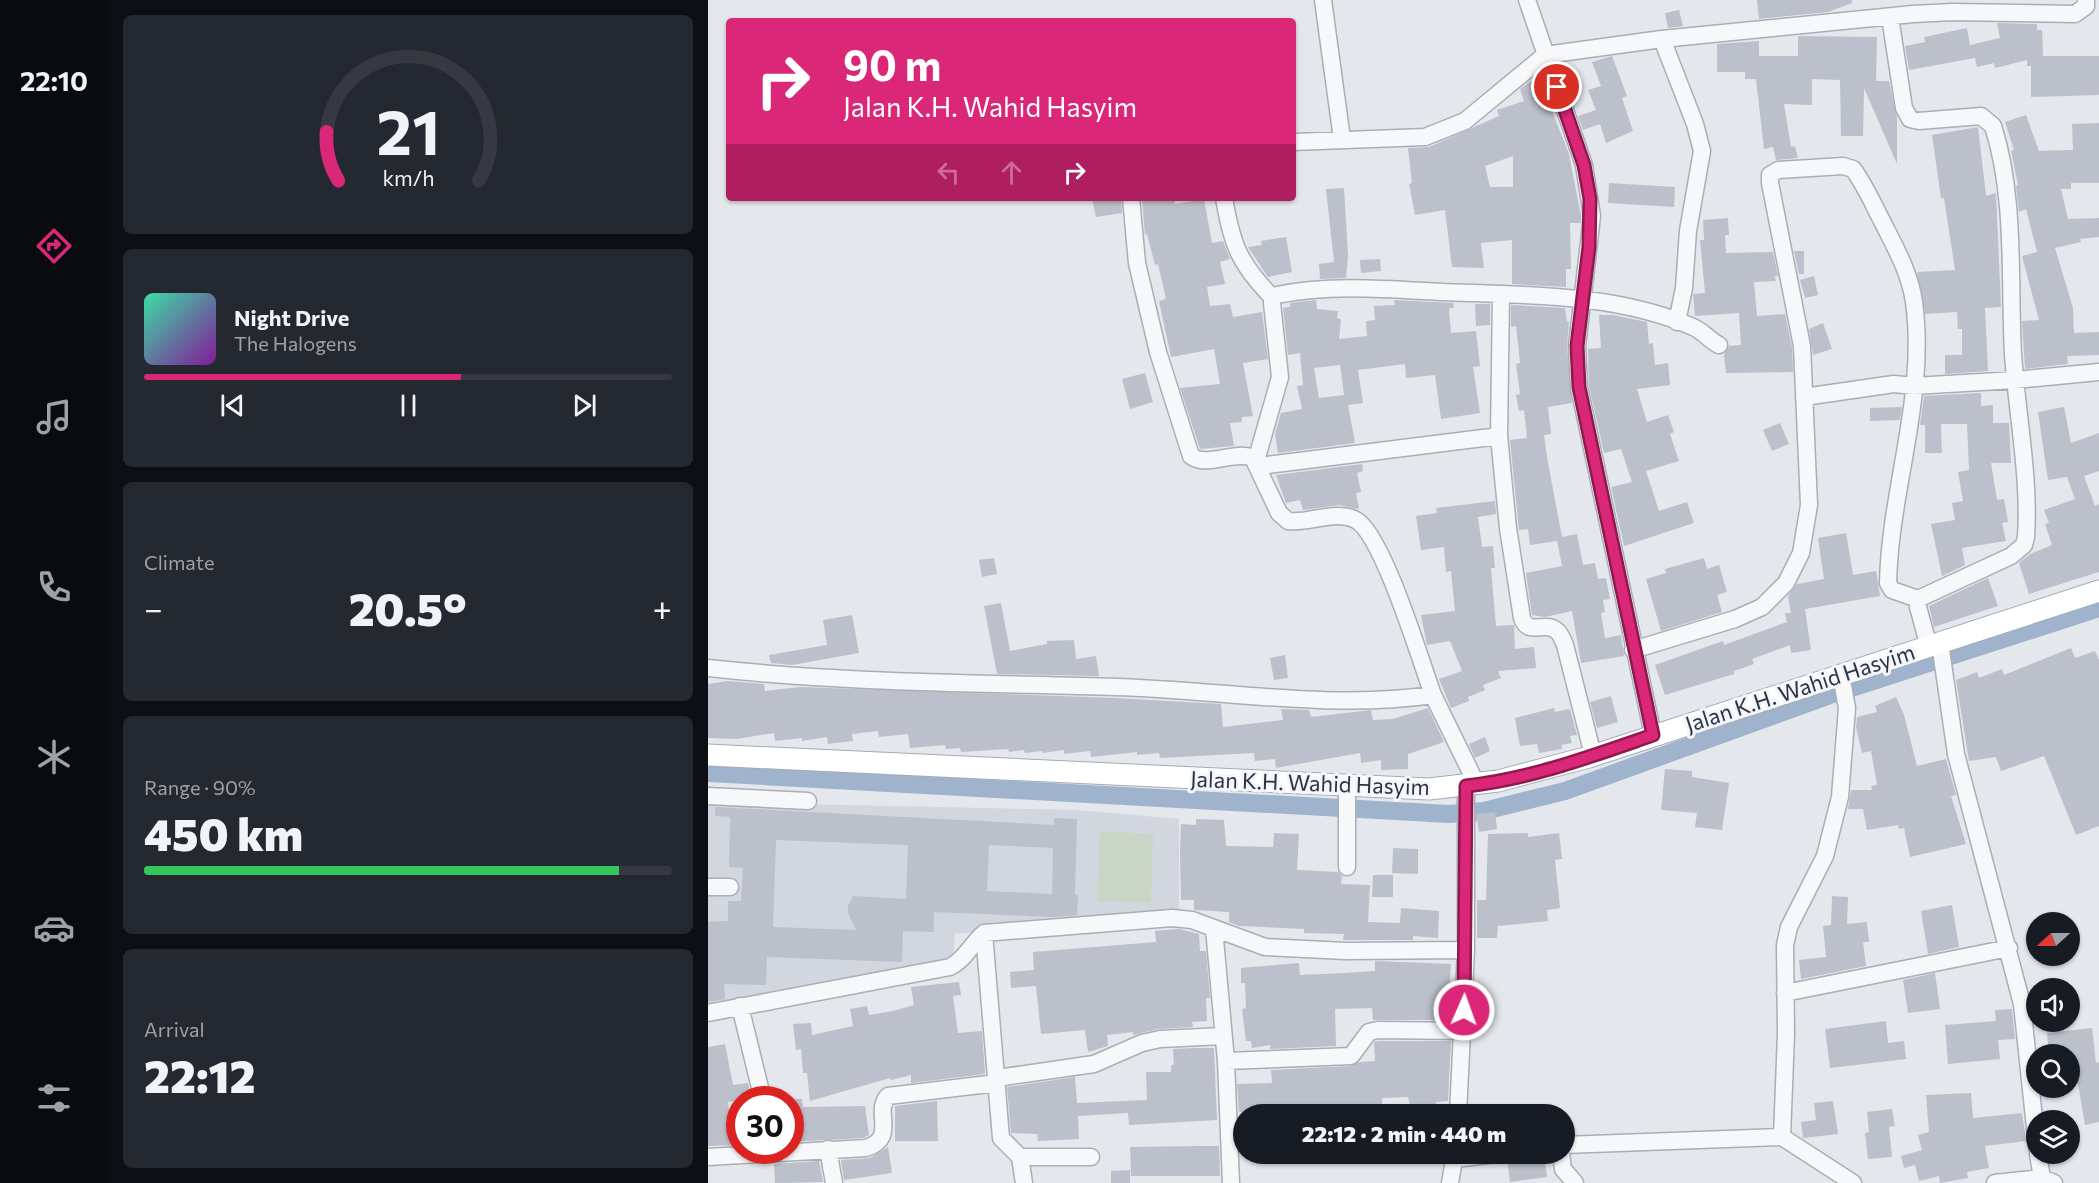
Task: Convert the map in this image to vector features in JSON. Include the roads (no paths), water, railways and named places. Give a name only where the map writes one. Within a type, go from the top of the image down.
[{"type":"main road","name":"Jalan K.H. Wahid Hasyim","points":[[708,756],[1348,790],[1470,787],[1514,778],[1842,679],[2099,591]]},
{"type":"street","points":[[1323,0],[1342,139]]},
{"type":"street","points":[[1527,0],[1584,165],[1590,199],[1589,247],[1577,346],[1579,387],[1633,650],[1653,735]]},
{"type":"street","points":[[1296,142],[1425,137],[1438,134],[1465,121],[1545,55],[1662,39],[1890,16],[1910,7],[1953,12],[2075,14],[2090,6]]},
{"type":"street","points":[[1633,650],[1752,612],[1770,602],[1786,582],[1801,553],[1808,520],[1801,331],[1770,183],[1770,175],[1778,170],[1843,166],[1853,169],[1899,255],[1911,287],[1915,329],[1913,409],[1897,509],[1890,535],[1888,584],[1892,590],[1918,599],[2011,556],[2024,545],[2026,508],[2015,380],[2012,247],[1993,126],[1981,116],[1920,122],[1910,119],[1904,108],[1890,16]]},
{"type":"street","points":[[1662,39],[1695,124],[1702,151],[1688,231],[1684,288],[1677,322]]},
{"type":"street","points":[[1131,201],[1137,263],[1158,352],[1191,456],[1199,460],[1246,455],[1257,464],[1279,513],[1285,519],[1293,522],[1338,516],[1357,521],[1365,528],[1388,570],[1433,695],[1470,787],[1466,814],[1464,1031],[1459,1104]]},
{"type":"street","points":[[1225,201],[1235,246],[1243,263],[1252,278],[1272,297],[1280,377],[1257,464]]},
{"type":"street","points":[[1272,297],[1289,292],[1355,288],[1583,299],[1696,328],[1719,345]]},
{"type":"street","points":[[1501,294],[1499,436],[1508,528],[1522,618],[1526,626],[1554,629],[1562,638],[1593,755]]},
{"type":"street","points":[[1804,397],[1894,384],[1914,386],[2099,372]]},
{"type":"street","points":[[1257,464],[1499,436]]},
{"type":"street","points":[[1918,599],[1918,607],[1937,648],[1945,675],[1951,728],[1964,788],[2009,948],[2026,1029],[2034,1110]]},
{"type":"street","points":[[708,668],[766,674],[999,686],[1116,687],[1360,702],[1433,695]]},
{"type":"street","points":[[1782,1137],[1786,938],[1825,856],[1840,797],[1847,708],[1842,679]]},
{"type":"street","points":[[1347,867],[1348,790]]},
{"type":"street","points":[[708,796],[808,801]]},
{"type":"street","points":[[708,887],[730,887]]},
{"type":"street","points":[[708,1013],[950,967],[956,964],[973,942],[984,933],[1151,918],[1192,920],[1245,941],[1274,948],[1345,951],[1466,950]]},
{"type":"street","points":[[1214,928],[1226,1061],[1231,1183]]},
{"type":"street","points":[[984,933],[1001,1138],[1020,1157],[1024,1183]]},
{"type":"street","points":[[1785,993],[2009,948]]},
{"type":"street","points":[[740,1006],[760,1086]]},
{"type":"street","points":[[1226,1061],[1351,1056],[1369,1032],[1378,1030],[1464,1031]]},
{"type":"street","points":[[804,1150],[866,1148],[878,1142],[883,1130],[883,1103],[888,1096],[1094,1064],[1149,1041],[1222,1035]]},
{"type":"street","points":[[1575,1145],[1782,1137],[1853,1183]]},
{"type":"street","points":[[828,1149],[834,1183]]},
{"type":"street","points":[[708,1157],[726,1155]]},
{"type":"street","points":[[1020,1157],[1091,1157]]},
{"type":"street","points":[[1450,1183],[1454,1164]]},
{"type":"street","points":[[1562,1164],[1575,1183]]},
{"type":"street","points":[[1995,1183],[2048,1180],[2042,1164]]},
{"type":"waterway","points":[[708,773],[1449,814],[1484,811],[1565,791],[1830,695],[2099,608]]}]
